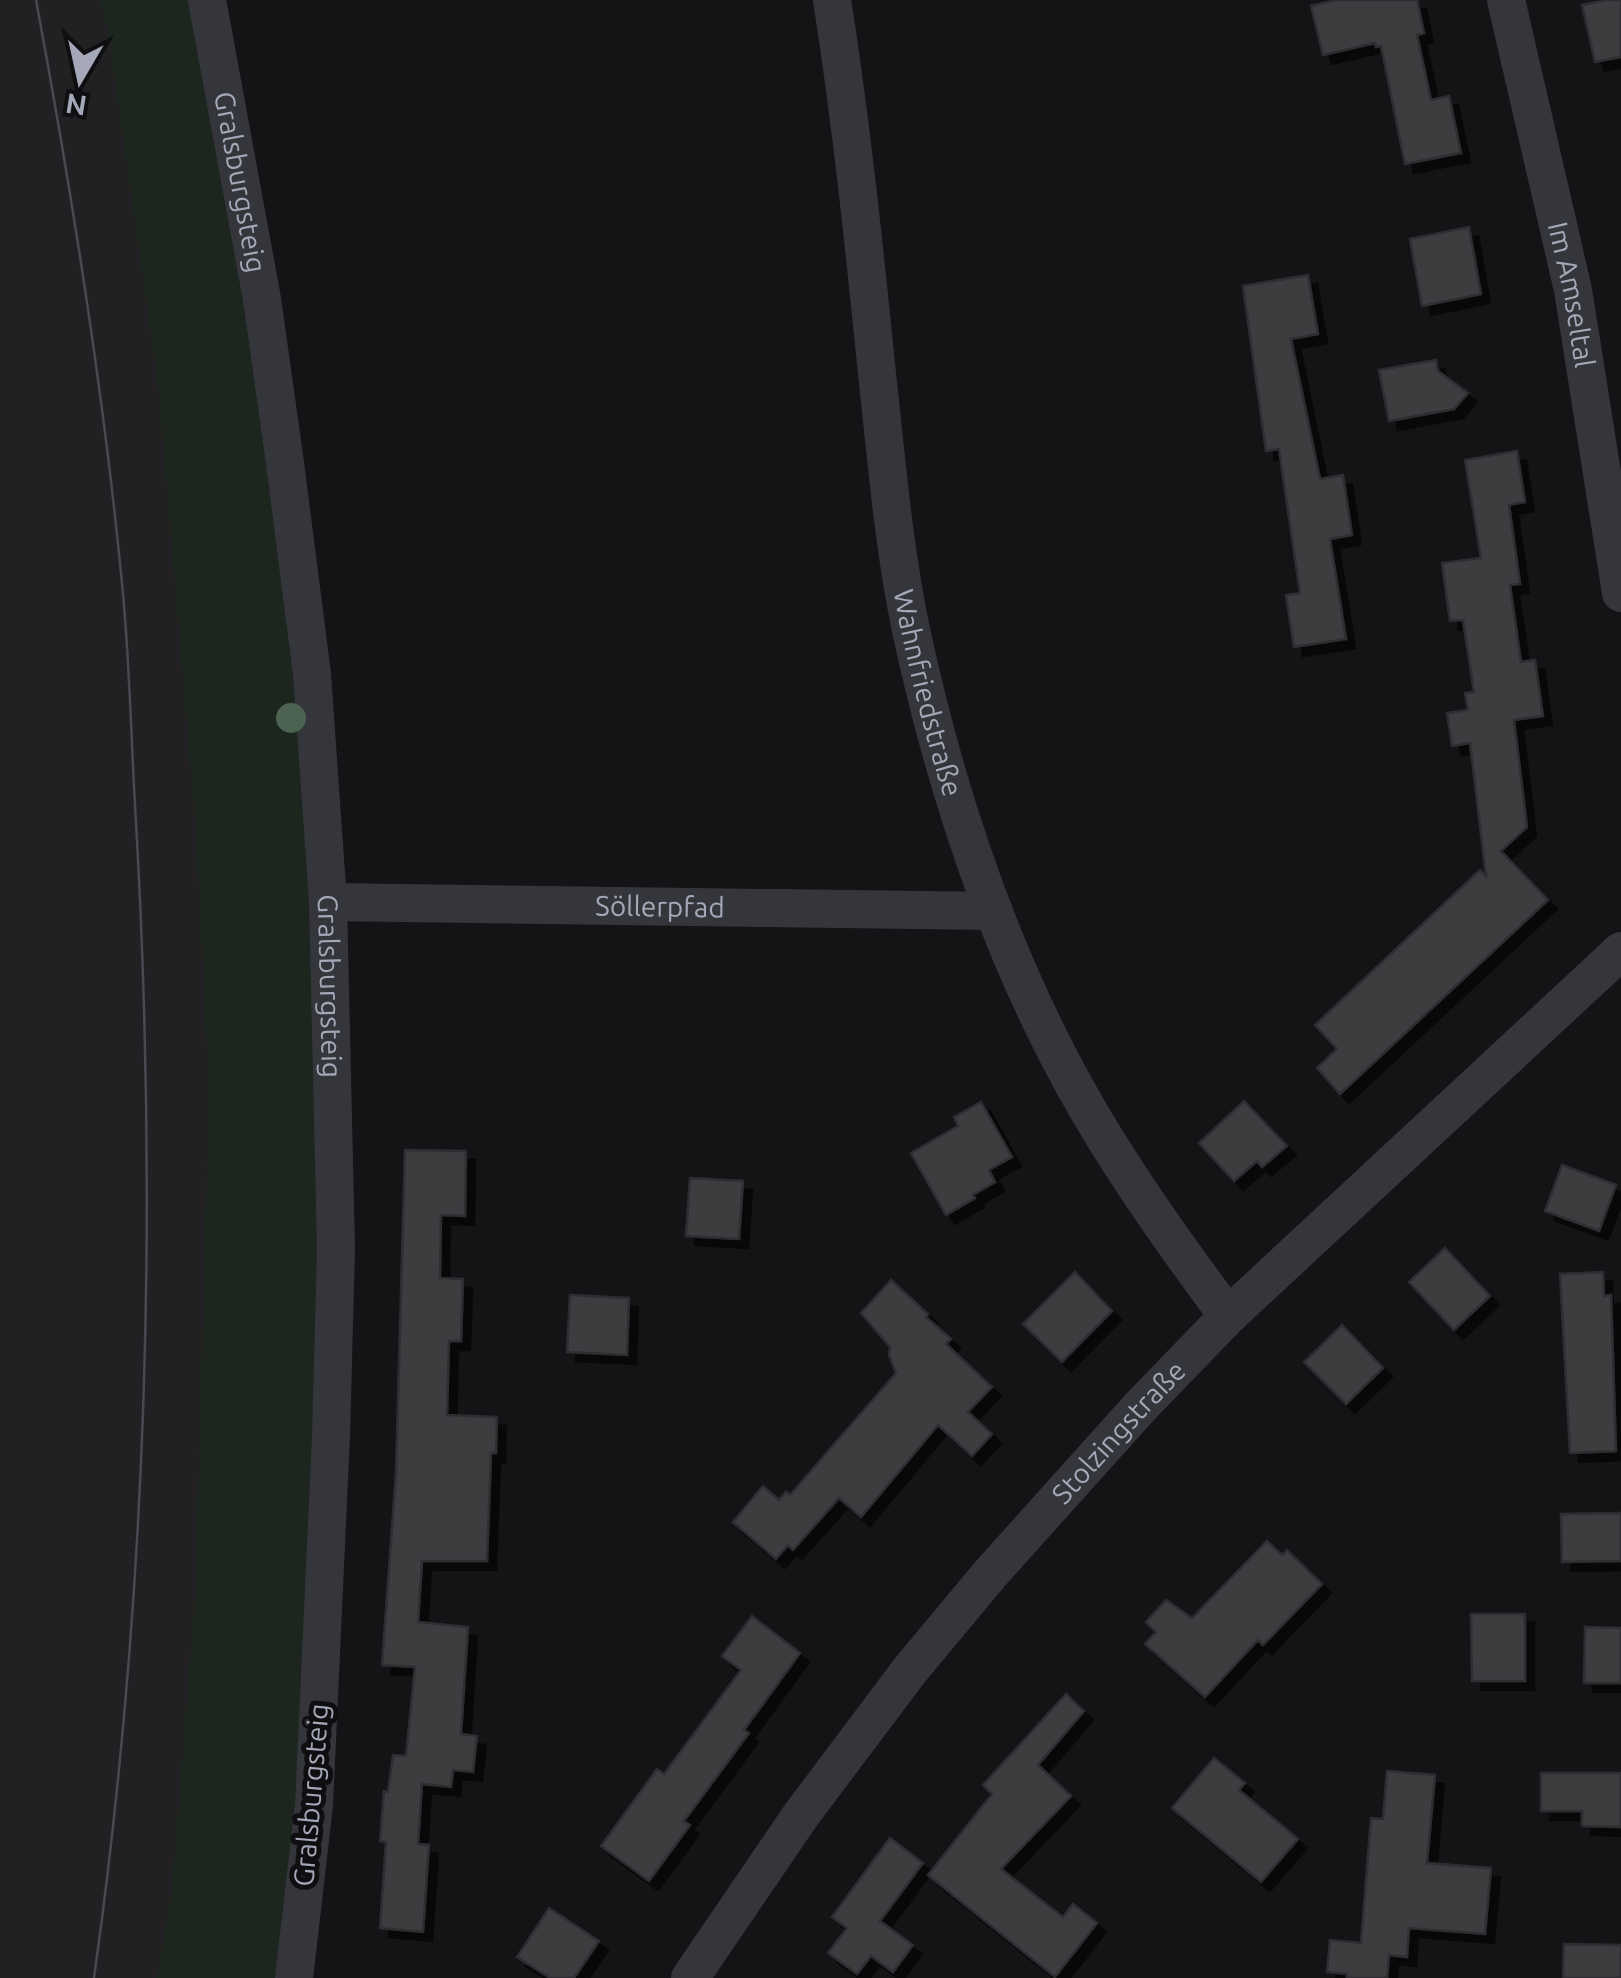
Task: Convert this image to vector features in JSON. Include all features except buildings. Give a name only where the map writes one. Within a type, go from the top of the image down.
[{"type":"street","name":"Gralsburgsteig","points":[[207,0],[262,300],[285,463],[312,674],[328,902],[336,1250],[331,1436],[314,1805],[294,1978]]},
{"type":"street","name":"Wahnfriedstraße","points":[[832,0],[846,90],[893,522],[910,628],[944,763],[993,911],[1032,1002],[1087,1109],[1150,1209],[1228,1316]]},
{"type":"street","name":"Im Amseltal","points":[[1506,0],[1573,290],[1621,593]]},
{"type":"street","name":"Söllerpfad","points":[[328,902],[993,911]]},
{"type":"street","name":"Stolzingstraße","points":[[690,1978],[801,1815],[910,1670],[1140,1407],[1228,1316],[1621,951]]},
{"type":"shaded area","points":[[0,0],[151,0],[215,380],[228,1978],[0,1978]]},
{"type":"shaded area","points":[[101,0],[191,0],[276,463],[314,907],[324,1248],[302,1803],[281,1978],[157,1978],[172,1888],[195,1596],[209,1093],[196,831],[158,385]]},
{"type":"tram line","points":[[36,0],[106,437],[127,643],[143,967],[147,1257],[137,1546],[112,1834],[94,1978]]}]
